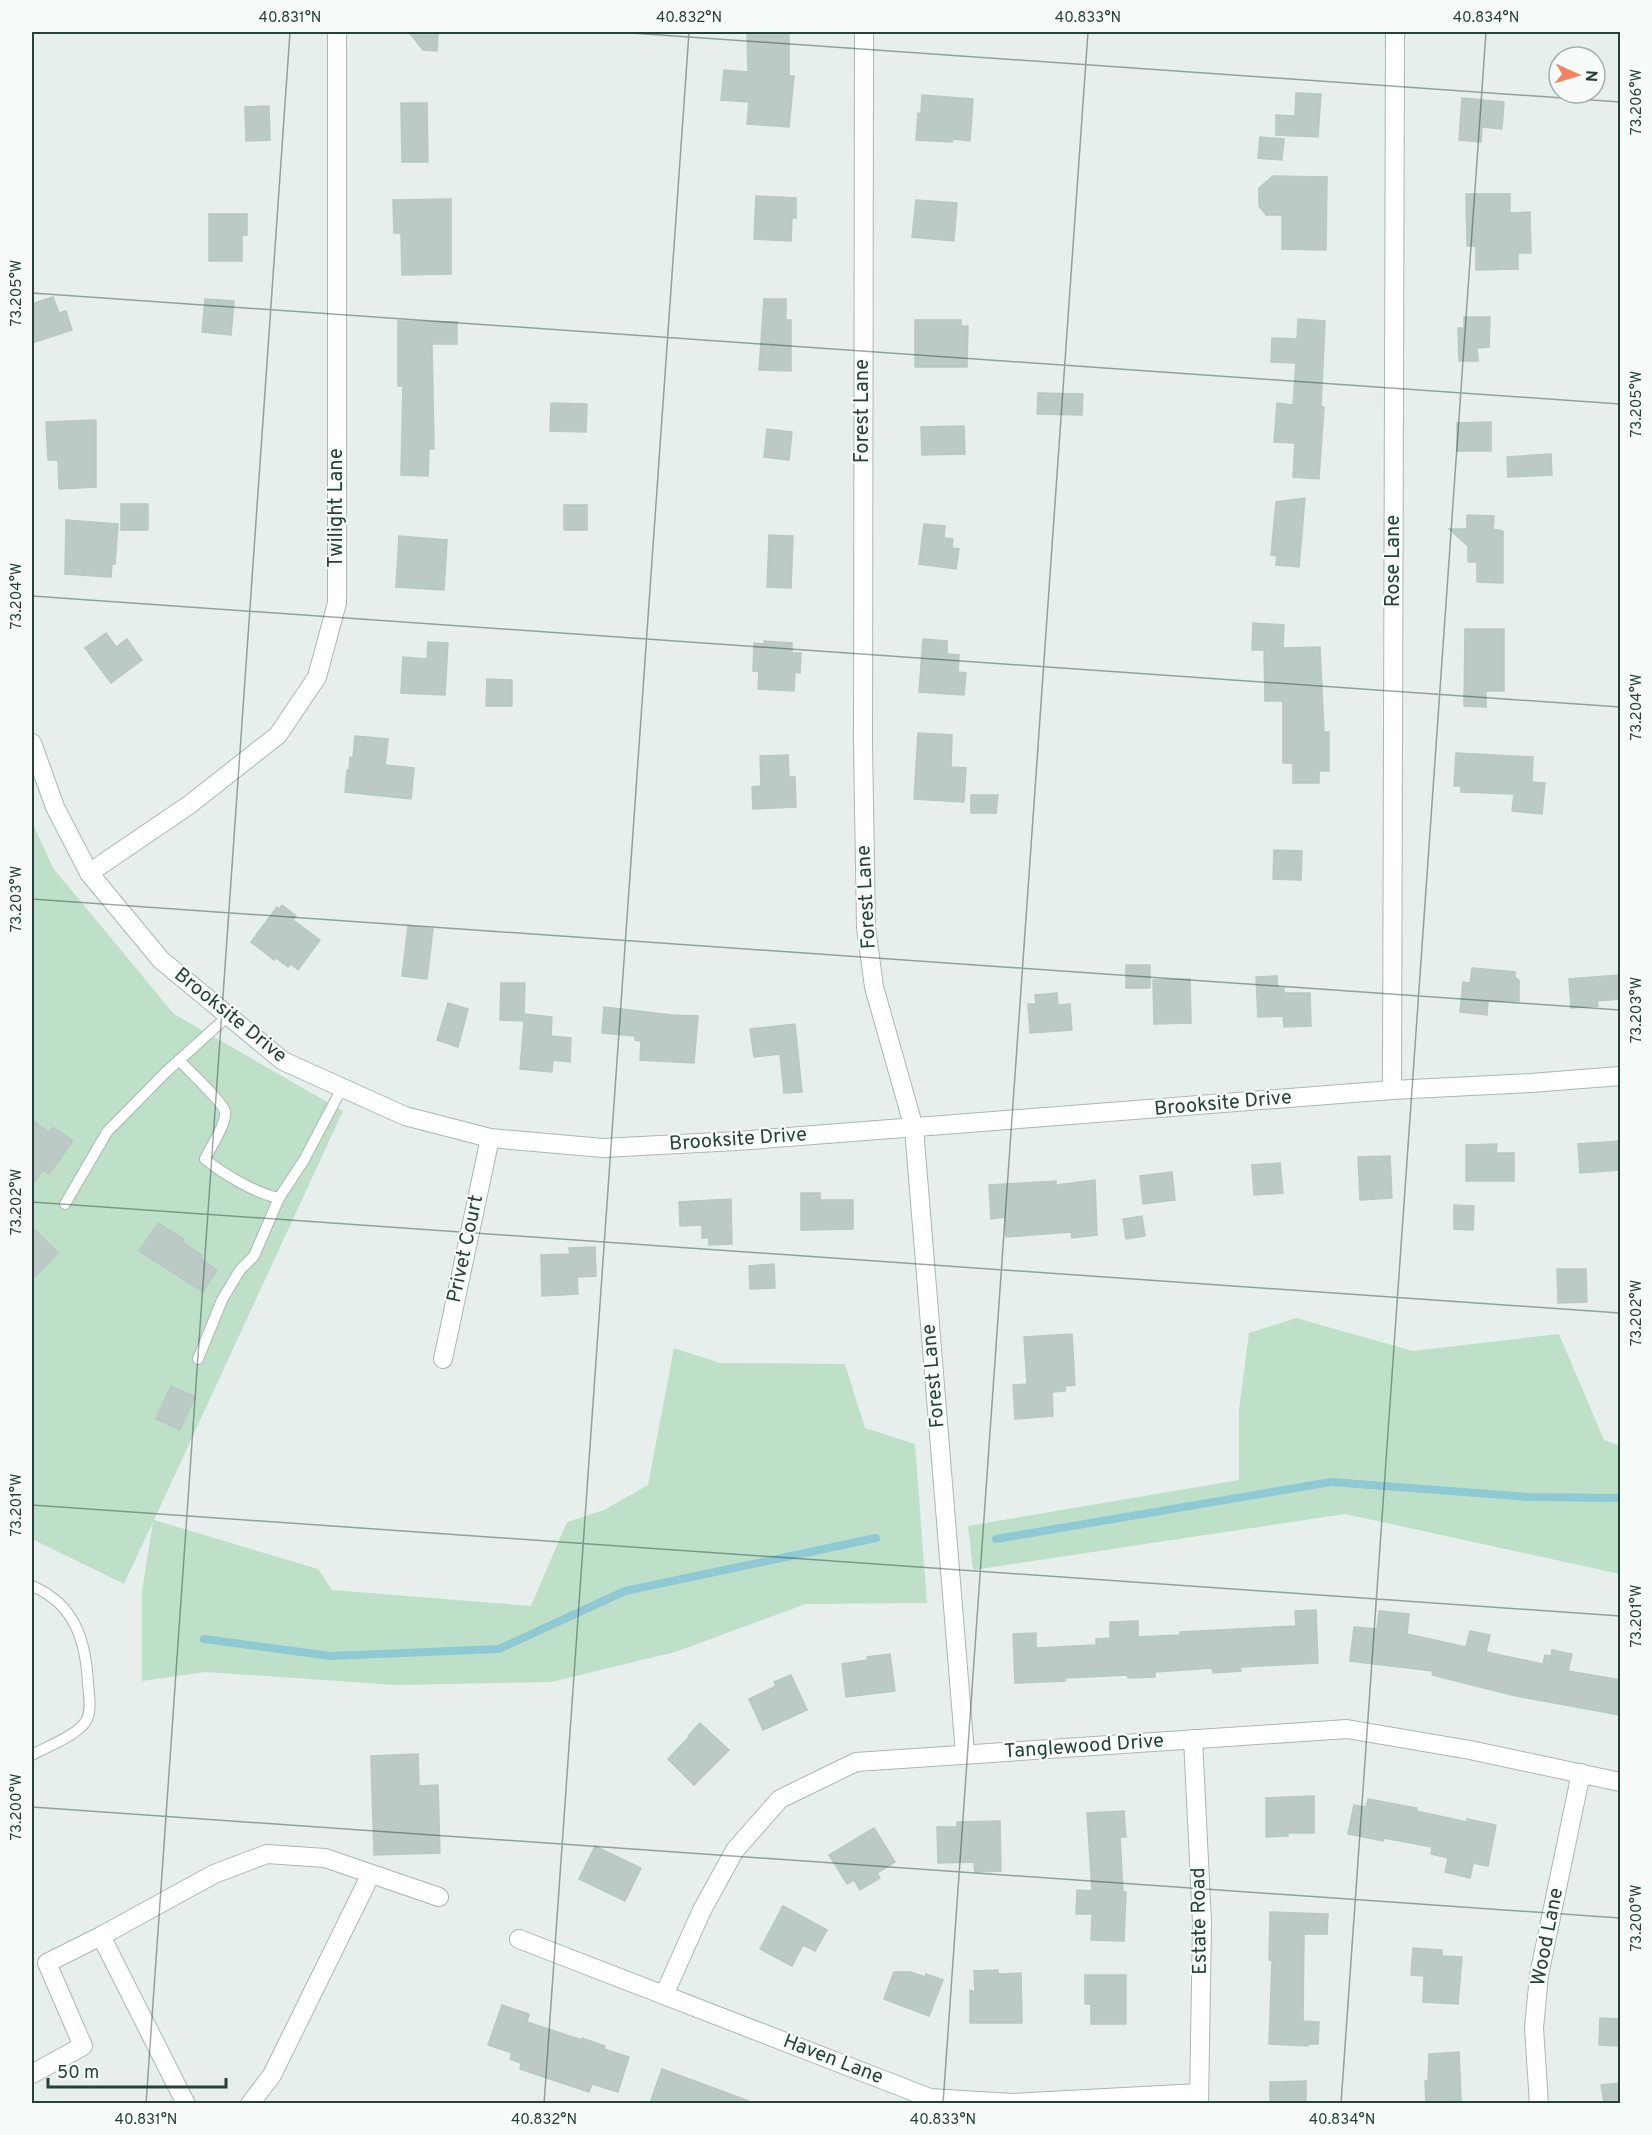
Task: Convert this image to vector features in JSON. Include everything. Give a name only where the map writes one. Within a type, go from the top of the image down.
[{"type":"street","name":"Twilight Lane","points":[[89,873],[189,805],[278,735],[317,677],[337,603],[337,32]]},
{"type":"street","name":"Forest Lane","points":[[864,32],[863,744],[866,927],[874,987],[914,1128],[965,1755]]},
{"type":"street","name":"Rose Lane","points":[[1392,1090],[1395,32]]},
{"type":"street","name":"Brooksite Drive","points":[[32,743],[55,807],[89,873],[161,960],[283,1061],[405,1116],[490,1138],[603,1148],[914,1128],[1392,1090],[1620,1076]]},
{"type":"street","name":"Privet Court","points":[[443,1359],[490,1138]]},
{"type":"street","name":"Tanglewood Drive","points":[[664,1995],[702,1910],[735,1850],[780,1799],[856,1762],[1347,1729],[1470,1750],[1620,1782]]},
{"type":"street","name":"Estate Road","points":[[1193,1739],[1202,1922],[1199,2098]]},
{"type":"street","name":"Wood Lane","points":[[1539,2103],[1534,2028],[1539,1975],[1581,1773]]},
{"type":"street","points":[[32,2074],[83,2046],[47,1962],[101,1936],[214,1874],[267,1854],[325,1858],[439,1897]]},
{"type":"street","points":[[250,2103],[272,2075],[371,1874]]},
{"type":"street","points":[[101,1936],[186,2103]]},
{"type":"street","name":"Haven Lane","points":[[519,1939],[930,2098],[1012,2103],[1199,2098]]},
{"type":"lane","points":[[65,1204],[107,1132],[179,1060],[228,1016]]},
{"type":"lane","points":[[179,1060],[221,1102],[226,1113],[205,1159],[270,1197],[279,1198]]},
{"type":"lane","points":[[198,1359],[222,1300],[240,1270],[254,1256],[279,1198],[304,1160],[342,1088]]},
{"type":"lane","points":[[32,1586],[63,1605],[78,1629],[87,1657],[89,1692],[89,1713],[85,1722],[71,1734],[32,1755]]},
{"type":"green space","points":[[32,822],[53,868],[174,1014],[343,1111],[154,1520],[318,1569],[332,1590],[531,1606],[567,1522],[604,1510],[648,1485],[674,1348],[720,1363],[845,1364],[865,1428],[915,1444],[927,1603],[806,1604],[675,1652],[551,1682],[396,1685],[205,1672],[142,1681],[142,1591],[153,1522],[124,1584],[32,1539]]},
{"type":"green space","points":[[1296,1318],[1413,1351],[1559,1334],[1604,1440],[1620,1446],[1620,1574],[1345,1514],[973,1570],[968,1526],[1239,1480],[1239,1410],[1249,1333]]},
{"type":"building","points":[[409,32],[438,32],[437,51],[423,50]]},
{"type":"building","points":[[747,32],[789,32],[789,76],[794,76],[789,127],[747,124],[749,102],[721,100],[724,70],[748,72]]},
{"type":"building","points":[[1296,93],[1321,94],[1318,137],[1276,135],[1276,115],[1295,116]]},
{"type":"building","points":[[922,95],[973,99],[970,141],[916,140]]},
{"type":"building","points":[[1462,98],[1504,102],[1502,129],[1482,127],[1481,142],[1459,140]]},
{"type":"building","points":[[401,103],[427,103],[428,162],[402,162]]},
{"type":"building","points":[[269,106],[270,140],[246,141],[245,107]]},
{"type":"building","points":[[1260,137],[1284,139],[1282,160],[1258,158]]},
{"type":"building","points":[[1273,176],[1327,177],[1326,250],[1282,249],[1282,215],[1266,215],[1259,206],[1259,188]]},
{"type":"building","points":[[1466,194],[1510,194],[1510,213],[1530,212],[1531,253],[1518,253],[1518,269],[1476,270],[1476,246],[1467,246]]},
{"type":"building","points":[[756,196],[796,198],[796,218],[792,218],[791,241],[754,239]]},
{"type":"building","points":[[451,199],[451,274],[402,275],[401,233],[394,233],[393,200]]},
{"type":"building","points":[[916,200],[957,203],[954,241],[912,237]]},
{"type":"building","points":[[209,214],[247,214],[247,235],[242,235],[242,261],[209,261]]},
{"type":"building","points":[[53,297],[59,313],[66,311],[72,330],[32,343],[32,304]]},
{"type":"building","points":[[205,299],[234,301],[231,335],[202,332]]},
{"type":"building","points":[[764,299],[786,299],[786,320],[791,320],[791,371],[759,370]]},
{"type":"building","points":[[1464,317],[1490,317],[1489,347],[1477,348],[1478,361],[1459,361],[1458,328],[1464,328]]},
{"type":"building","points":[[1298,319],[1325,321],[1321,407],[1324,407],[1319,479],[1293,477],[1295,443],[1274,442],[1277,403],[1293,405],[1296,363],[1271,362],[1272,338],[1297,339]]},
{"type":"building","points":[[915,320],[961,320],[961,326],[968,326],[967,367],[915,367]]},
{"type":"building","points":[[398,321],[457,322],[457,344],[432,344],[434,449],[429,449],[428,476],[401,475],[403,386],[398,386]]},
{"type":"building","points":[[1038,393],[1083,394],[1082,415],[1037,414]]},
{"type":"building","points":[[551,403],[587,404],[586,432],[550,431]]},
{"type":"building","points":[[96,420],[96,487],[59,489],[58,460],[48,460],[46,422]]},
{"type":"building","points":[[1491,422],[1491,451],[1457,451],[1457,423]]},
{"type":"building","points":[[964,426],[965,454],[922,455],[921,427]]},
{"type":"building","points":[[767,429],[792,432],[789,460],[764,457]]},
{"type":"building","points":[[1551,454],[1552,475],[1508,477],[1507,457]]},
{"type":"building","points":[[1305,498],[1299,567],[1276,565],[1277,556],[1271,555],[1276,502]]},
{"type":"building","points":[[121,504],[148,504],[148,530],[121,530]]},
{"type":"building","points":[[564,505],[587,505],[587,530],[564,530]]},
{"type":"building","points":[[1467,515],[1494,516],[1493,529],[1503,531],[1503,583],[1477,582],[1477,562],[1468,562],[1468,546],[1449,529],[1467,529]]},
{"type":"building","points":[[66,520],[118,524],[115,564],[112,564],[111,577],[65,574]]},
{"type":"building","points":[[924,524],[945,526],[944,538],[953,539],[952,548],[959,549],[956,569],[919,564]]},
{"type":"building","points":[[769,535],[793,536],[791,588],[767,587]]},
{"type":"building","points":[[399,536],[447,540],[444,590],[396,587]]},
{"type":"building","points":[[1253,623],[1284,625],[1283,648],[1320,647],[1324,732],[1329,732],[1329,771],[1319,771],[1319,783],[1293,783],[1293,763],[1283,763],[1283,701],[1265,701],[1264,650],[1252,650]]},
{"type":"building","points":[[1465,629],[1504,629],[1504,691],[1486,691],[1486,707],[1464,706]]},
{"type":"building","points":[[106,633],[116,647],[127,639],[142,660],[111,683],[85,648]]},
{"type":"building","points":[[923,639],[947,641],[947,654],[959,655],[958,672],[966,673],[964,695],[919,692]]},
{"type":"building","points":[[764,641],[792,643],[792,653],[801,653],[800,673],[795,672],[794,691],[758,689],[759,671],[753,671],[754,643],[765,644]]},
{"type":"building","points":[[428,642],[448,643],[445,695],[401,693],[403,657],[427,659]]},
{"type":"building","points":[[487,679],[512,680],[512,706],[486,706]]},
{"type":"building","points":[[918,733],[952,735],[951,767],[966,768],[964,802],[914,799]]},
{"type":"building","points":[[355,736],[388,739],[385,765],[414,768],[411,799],[345,792],[350,757],[353,758]]},
{"type":"building","points":[[1456,753],[1533,757],[1532,782],[1545,783],[1542,814],[1512,811],[1514,794],[1461,792],[1461,786],[1454,786]]},
{"type":"building","points":[[788,755],[789,777],[795,777],[796,807],[753,809],[752,787],[761,786],[760,756]]},
{"type":"building","points":[[971,795],[998,795],[996,813],[971,813]]},
{"type":"building","points":[[1274,850],[1302,851],[1301,880],[1273,879]]},
{"type":"building","points":[[282,905],[296,916],[293,920],[320,940],[298,970],[291,964],[288,967],[276,958],[274,960],[251,942],[277,907],[279,909]]},
{"type":"building","points":[[408,926],[433,929],[427,979],[402,976]]},
{"type":"building","points":[[1126,965],[1150,965],[1150,988],[1126,988]]},
{"type":"building","points":[[1472,968],[1515,972],[1515,977],[1519,980],[1519,1001],[1488,1001],[1487,1015],[1460,1012],[1463,982],[1470,983]]},
{"type":"building","points":[[1620,975],[1620,999],[1597,1001],[1598,1006],[1571,1008],[1569,979]]},
{"type":"building","points":[[1277,976],[1278,988],[1284,988],[1284,993],[1310,993],[1311,1026],[1284,1027],[1283,1016],[1258,1017],[1256,977]]},
{"type":"building","points":[[1190,979],[1191,1023],[1154,1024],[1153,980]]},
{"type":"building","points":[[501,983],[525,983],[524,1014],[552,1017],[551,1036],[571,1038],[570,1062],[553,1060],[552,1072],[520,1069],[524,1021],[500,1020]]},
{"type":"building","points":[[1057,993],[1058,1005],[1070,1004],[1072,1030],[1030,1033],[1028,1004],[1036,1004],[1035,995]]},
{"type":"building","points":[[448,1003],[468,1009],[458,1047],[437,1040]]},
{"type":"building","points":[[604,1007],[698,1016],[694,1063],[640,1060],[641,1041],[635,1040],[635,1036],[602,1033]]},
{"type":"building","points":[[795,1024],[802,1092],[784,1093],[780,1054],[754,1057],[750,1029]]},
{"type":"building","points":[[32,1120],[49,1132],[53,1127],[73,1141],[49,1174],[43,1170],[32,1186]]},
{"type":"building","points":[[1620,1141],[1620,1170],[1580,1173],[1578,1144]]},
{"type":"building","points":[[1497,1144],[1496,1153],[1514,1153],[1514,1181],[1466,1181],[1466,1145]]},
{"type":"building","points":[[1390,1156],[1392,1198],[1360,1200],[1358,1157]]},
{"type":"building","points":[[1280,1163],[1283,1193],[1254,1195],[1252,1165]]},
{"type":"building","points":[[1172,1172],[1175,1200],[1143,1204],[1140,1176]]},
{"type":"building","points":[[1095,1180],[1097,1235],[1072,1238],[1071,1232],[1006,1237],[1005,1217],[991,1219],[989,1185],[1056,1181],[1056,1185]]},
{"type":"building","points":[[801,1193],[820,1193],[820,1200],[853,1200],[853,1229],[801,1230]]},
{"type":"building","points":[[731,1199],[732,1244],[709,1245],[709,1238],[702,1238],[702,1225],[680,1226],[679,1202]]},
{"type":"building","points":[[1454,1205],[1474,1206],[1473,1230],[1454,1229]]},
{"type":"building","points":[[1142,1216],[1145,1236],[1126,1239],[1123,1219]]},
{"type":"building","points":[[158,1223],[184,1239],[182,1242],[202,1255],[201,1259],[217,1270],[203,1292],[139,1251]]},
{"type":"building","points":[[32,1227],[58,1253],[32,1280]]},
{"type":"building","points":[[595,1247],[596,1276],[577,1277],[578,1294],[542,1296],[541,1255],[570,1254],[569,1248]]},
{"type":"building","points":[[774,1264],[775,1288],[750,1289],[749,1266]]},
{"type":"building","points":[[1557,1269],[1586,1269],[1587,1302],[1558,1303]]},
{"type":"building","points":[[1072,1334],[1075,1385],[1065,1386],[1065,1391],[1052,1392],[1053,1416],[1015,1419],[1013,1385],[1027,1384],[1024,1337]]},
{"type":"building","points":[[171,1386],[195,1397],[180,1430],[156,1419]]},
{"type":"building","points":[[1316,1610],[1318,1663],[1240,1667],[1241,1671],[1213,1673],[1212,1668],[1155,1672],[1155,1677],[1128,1678],[1128,1675],[1015,1683],[1013,1634],[1036,1633],[1036,1648],[1096,1645],[1096,1639],[1110,1638],[1110,1622],[1138,1621],[1138,1637],[1180,1635],[1180,1632],[1296,1626],[1295,1611]]},
{"type":"building","points":[[1379,1611],[1409,1614],[1407,1634],[1466,1647],[1470,1631],[1490,1635],[1486,1652],[1543,1664],[1545,1655],[1551,1656],[1552,1650],[1572,1654],[1568,1671],[1620,1680],[1620,1715],[1516,1696],[1432,1675],[1433,1671],[1350,1661],[1354,1627],[1377,1629]]},
{"type":"building","points":[[890,1654],[895,1691],[846,1697],[842,1664]]},
{"type":"building","points":[[791,1675],[807,1710],[763,1730],[749,1699],[776,1686],[774,1682]]},
{"type":"building","points":[[700,1723],[729,1750],[694,1785],[668,1759]]},
{"type":"building","points":[[418,1754],[419,1786],[438,1785],[440,1853],[374,1855],[371,1756]]},
{"type":"building","points":[[1314,1796],[1314,1833],[1288,1833],[1288,1836],[1266,1837],[1266,1798]]},
{"type":"building","points":[[1368,1799],[1417,1808],[1416,1811],[1467,1822],[1467,1819],[1496,1825],[1488,1866],[1473,1863],[1470,1878],[1445,1872],[1448,1858],[1431,1854],[1432,1847],[1348,1834],[1354,1805],[1366,1807]]},
{"type":"building","points":[[1124,1811],[1126,1837],[1120,1837],[1123,1892],[1126,1892],[1124,1941],[1091,1940],[1092,1914],[1076,1914],[1077,1890],[1092,1891],[1087,1813]]},
{"type":"building","points":[[1000,1821],[1001,1871],[975,1872],[974,1862],[938,1863],[937,1827],[957,1827],[957,1822]]},
{"type":"building","points":[[874,1828],[895,1862],[877,1873],[880,1878],[860,1890],[854,1880],[847,1884],[829,1855]]},
{"type":"building","points":[[595,1846],[641,1868],[625,1901],[579,1879]]},
{"type":"building","points":[[783,1906],[827,1930],[815,1951],[803,1945],[792,1966],[760,1949]]},
{"type":"building","points":[[1270,1912],[1328,1914],[1327,1934],[1304,1934],[1303,2021],[1319,2022],[1318,2044],[1308,2044],[1308,2046],[1269,2044],[1272,1961],[1269,1960]]},
{"type":"building","points":[[1413,1948],[1442,1950],[1442,1956],[1462,1957],[1458,2004],[1423,2002],[1424,1976],[1411,1975]]},
{"type":"building","points":[[998,1970],[998,1974],[1021,1973],[1022,2023],[970,2023],[970,1990],[975,1992],[974,1971]]},
{"type":"building","points":[[894,1972],[911,1972],[925,1977],[926,1974],[943,1980],[929,2016],[884,1999]]},
{"type":"building","points":[[1085,1975],[1126,1975],[1126,2024],[1091,2024],[1091,2004],[1085,2004]]},
{"type":"building","points":[[502,2005],[529,2014],[527,2022],[582,2040],[582,2038],[605,2046],[604,2049],[629,2057],[618,2092],[592,2084],[589,2092],[520,2069],[521,2063],[510,2059],[512,2053],[488,2045]]},
{"type":"building","points":[[1600,2018],[1620,2019],[1620,2046],[1599,2045]]},
{"type":"building","points":[[1459,2052],[1461,2101],[1426,2103],[1425,2081],[1428,2081],[1429,2054]]},
{"type":"building","points":[[662,2069],[749,2101],[749,2103],[650,2103]]},
{"type":"building","points":[[1306,2081],[1306,2103],[1270,2103],[1270,2082]]},
{"type":"building","points":[[1620,2083],[1620,2103],[1604,2103],[1601,2085]]},
{"type":"waterway","points":[[996,1539],[1331,1482],[1528,1497],[1620,1498]]},
{"type":"waterway","points":[[204,1639],[331,1656],[499,1649],[625,1591],[876,1538]]}]
